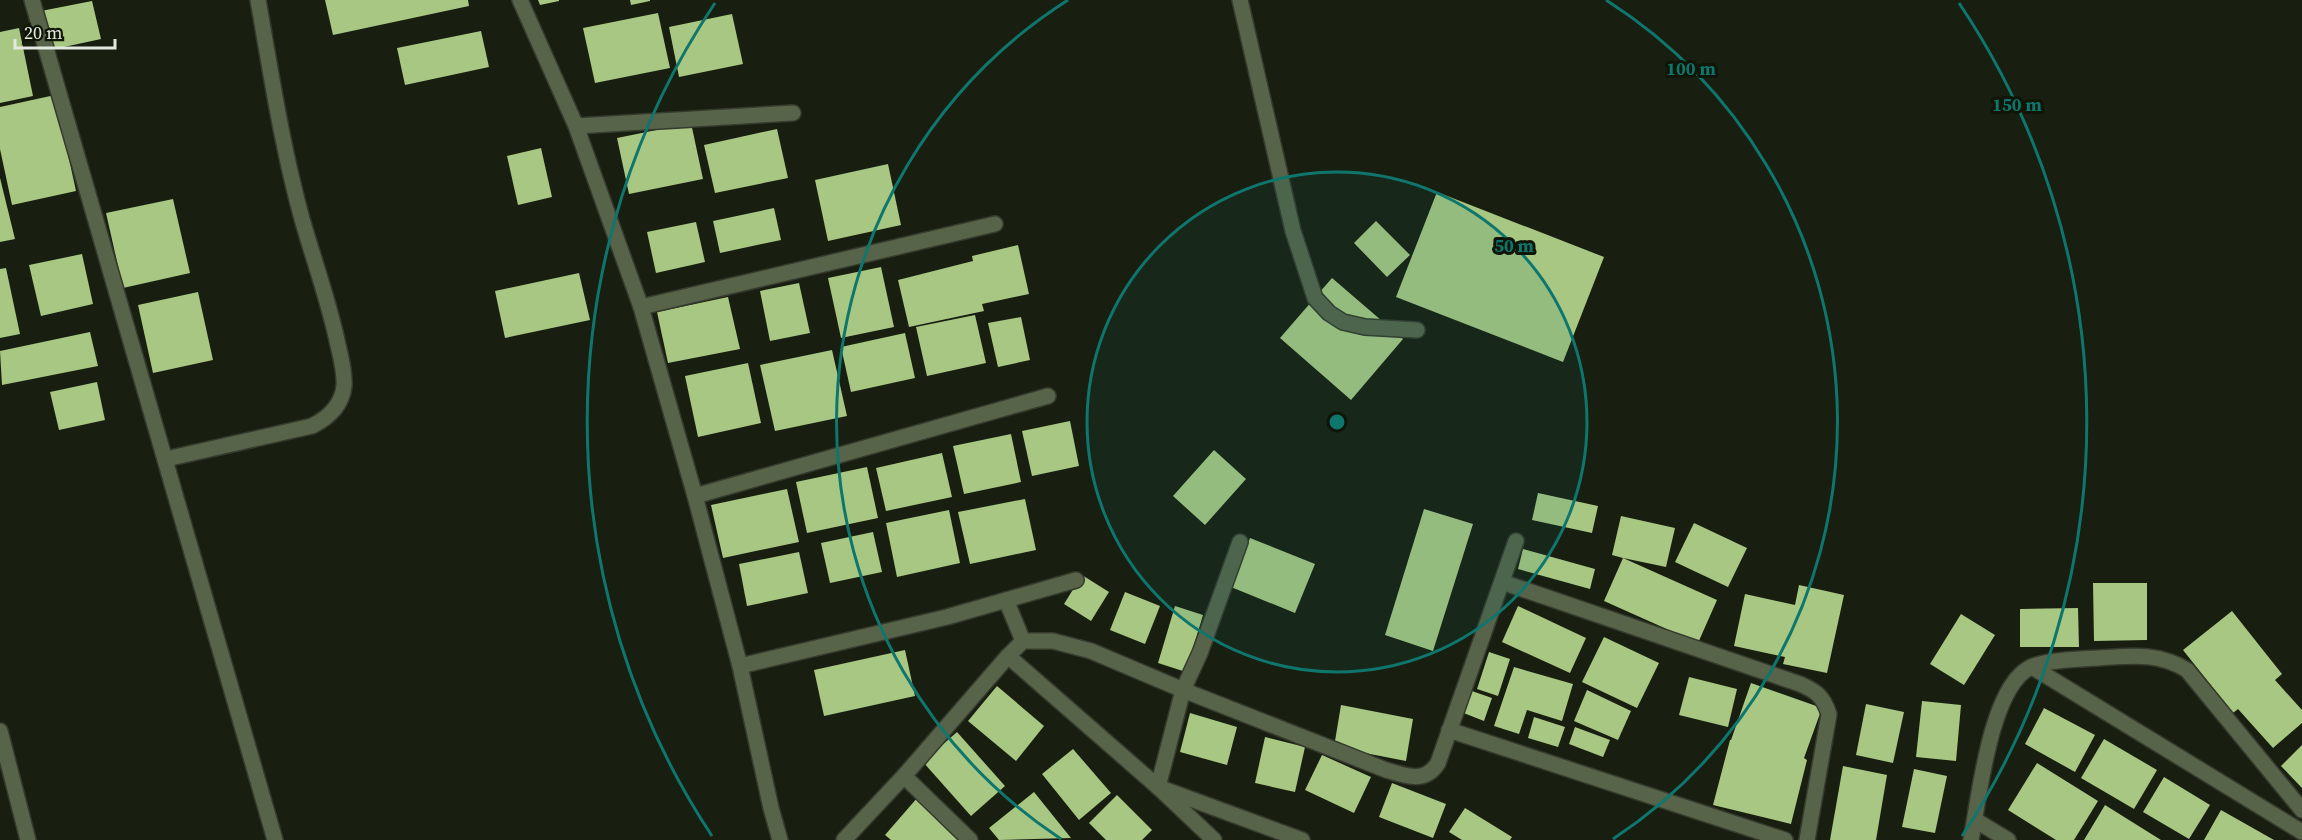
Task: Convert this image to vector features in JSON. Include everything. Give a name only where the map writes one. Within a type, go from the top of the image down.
[{"type":"street","points":[[32,0],[275,840]]},
{"type":"street","points":[[165,459],[312,426],[325,420],[337,407],[344,387],[343,368],[332,316],[302,217],[276,104],[258,0]]},
{"type":"street","points":[[520,0],[576,126],[641,307],[695,496],[740,666],[780,840]]},
{"type":"street","points":[[1240,0],[1293,231],[1315,298],[1329,313],[1343,322],[1365,327],[1417,330]]},
{"type":"street","points":[[576,126],[793,113]]},
{"type":"street","points":[[641,307],[995,224]]},
{"type":"street","points":[[695,496],[1048,396]]},
{"type":"street","points":[[844,840],[1023,642],[1053,641],[1091,651],[1183,690],[1402,775],[1422,777],[1432,773],[1438,763],[1516,541]]},
{"type":"street","points":[[1158,787],[1183,690],[1200,653],[1240,542]]},
{"type":"street","points":[[740,666],[947,617],[1076,580]]},
{"type":"street","points":[[1503,582],[1800,684],[1818,693],[1826,703],[1829,714],[1807,840]]},
{"type":"street","points":[[1006,600],[1023,642]]},
{"type":"street","points":[[1008,656],[1158,787],[1214,840]]},
{"type":"street","points":[[1971,840],[1985,764],[2000,708],[2016,677],[2032,667],[2074,660],[2156,656],[2173,661],[2187,670],[2302,810]]},
{"type":"street","points":[[2032,667],[2302,832]]},
{"type":"street","points":[[1449,730],[1785,840]]},
{"type":"street","points":[[0,731],[28,840]]},
{"type":"street","points":[[904,776],[970,840]]},
{"type":"street","points":[[1158,787],[1302,840]]},
{"type":"street","points":[[1975,820],[2008,840]]},
{"type":"building","points":[[325,0],[468,0],[469,6],[333,35]]},
{"type":"building","points":[[538,0],[559,0],[559,1],[540,5]]},
{"type":"building","points":[[630,0],[650,0],[650,1],[631,5]]},
{"type":"building","points":[[92,1],[101,39],[50,50],[41,11]]},
{"type":"building","points":[[658,13],[670,68],[595,83],[583,28]]},
{"type":"building","points":[[732,14],[743,64],[679,77],[669,27]]},
{"type":"building","points":[[19,28],[33,96],[0,103],[0,32]]},
{"type":"building","points":[[481,31],[489,67],[405,85],[397,48]]},
{"type":"building","points":[[55,95],[76,191],[12,205],[0,149],[0,107]]},
{"type":"building","points":[[691,123],[703,179],[629,194],[617,138]]},
{"type":"building","points":[[777,129],[788,178],[715,193],[704,145]]},
{"type":"building","points":[[541,148],[552,197],[518,205],[507,156]]},
{"type":"building","points":[[888,164],[901,225],[828,241],[815,180]]},
{"type":"building","points":[[0,178],[15,239],[0,242]]},
{"type":"building","points":[[1437,192],[1604,257],[1563,362],[1396,297]]},
{"type":"building","points":[[173,199],[190,273],[123,288],[106,213]]},
{"type":"building","points":[[774,208],[781,240],[720,253],[713,221]]},
{"type":"building","points":[[1376,221],[1410,255],[1387,277],[1354,243]]},
{"type":"building","points":[[696,222],[705,262],[656,273],[647,232]]},
{"type":"building","points":[[1018,245],[1029,294],[982,304],[984,311],[909,327],[898,280],[973,261],[972,256]]},
{"type":"building","points":[[82,254],[93,304],[41,316],[29,265]]},
{"type":"building","points":[[881,267],[894,327],[841,338],[828,278]]},
{"type":"building","points":[[6,268],[20,334],[0,338],[0,269]]},
{"type":"building","points":[[579,273],[590,320],[505,338],[495,291]]},
{"type":"building","points":[[1332,278],[1403,339],[1351,400],[1280,338]]},
{"type":"building","points":[[799,283],[810,333],[770,341],[760,291]]},
{"type":"building","points":[[198,292],[213,360],[153,373],[138,305]]},
{"type":"building","points":[[728,297],[740,349],[668,363],[657,312]]},
{"type":"building","points":[[975,315],[986,363],[927,376],[916,327]]},
{"type":"building","points":[[1021,317],[1030,360],[998,367],[988,323]]},
{"type":"building","points":[[90,332],[98,366],[2,385],[0,351]]},
{"type":"building","points":[[905,333],[915,378],[851,392],[841,347]]},
{"type":"building","points":[[832,350],[847,416],[775,431],[760,365]]},
{"type":"building","points":[[748,363],[761,423],[698,437],[685,376]]},
{"type":"building","points":[[97,382],[105,420],[59,430],[50,392]]},
{"type":"building","points":[[1070,421],[1079,466],[1032,476],[1022,431]]},
{"type":"building","points":[[1011,434],[1021,482],[964,494],[953,446]]},
{"type":"building","points":[[1214,450],[1246,479],[1205,525],[1173,496]]},
{"type":"building","points":[[942,453],[952,497],[886,511],[876,468]]},
{"type":"building","points":[[867,467],[878,518],[807,533],[796,482]]},
{"type":"building","points":[[787,489],[799,542],[723,558],[711,505]]},
{"type":"building","points":[[1538,493],[1598,506],[1592,533],[1532,520]]},
{"type":"building","points":[[1025,499],[1036,550],[970,564],[958,512]]},
{"type":"building","points":[[1424,509],[1473,524],[1433,651],[1385,635]]},
{"type":"building","points":[[949,510],[960,563],[897,577],[886,523]]},
{"type":"building","points":[[1621,516],[1675,528],[1666,567],[1612,555]]},
{"type":"building","points":[[1694,523],[1747,548],[1728,587],[1675,562]]},
{"type":"building","points":[[873,532],[882,572],[830,583],[821,543]]},
{"type":"building","points":[[1250,538],[1315,564],[1295,613],[1231,587]]},
{"type":"building","points":[[1523,549],[1595,569],[1590,589],[1518,569]]},
{"type":"building","points":[[799,552],[808,593],[747,606],[739,564]]},
{"type":"building","points":[[1623,558],[1717,600],[1698,643],[1604,601]]},
{"type":"building","points":[[1082,575],[1109,592],[1091,621],[1064,604]]},
{"type":"building","points":[[2093,583],[2147,583],[2147,640],[2094,641]]},
{"type":"building","points":[[1799,585],[1844,595],[1827,673],[1783,664],[1785,657],[1734,646],[1745,594],[1795,605]]},
{"type":"building","points":[[1125,592],[1160,606],[1145,644],[1110,630]]},
{"type":"building","points":[[1175,606],[1203,615],[1186,672],[1158,663]]},
{"type":"building","points":[[1518,606],[1586,638],[1570,673],[1502,642]]},
{"type":"building","points":[[2078,608],[2079,647],[2020,647],[2020,609]]},
{"type":"building","points":[[2232,611],[2282,674],[2275,680],[2302,710],[2302,723],[2273,748],[2238,709],[2233,713],[2183,650]]},
{"type":"building","points":[[1961,614],[1995,635],[1964,685],[1930,664]]},
{"type":"building","points":[[1604,637],[1659,663],[1637,708],[1582,682]]},
{"type":"building","points":[[905,650],[915,696],[824,716],[814,670]]},
{"type":"building","points":[[1489,652],[1510,659],[1498,696],[1477,689]]},
{"type":"building","points":[[1514,667],[1573,684],[1562,721],[1527,710],[1519,734],[1494,726]]},
{"type":"building","points":[[1689,677],[1737,689],[1728,727],[1679,715]]},
{"type":"building","points":[[1751,683],[1822,708],[1804,758],[1807,760],[1791,824],[1713,805],[1730,740]]},
{"type":"building","points":[[997,686],[1044,726],[1016,761],[968,721]]},
{"type":"building","points":[[1469,690],[1492,698],[1484,721],[1461,712]]},
{"type":"building","points":[[1587,690],[1631,711],[1618,740],[1574,721]]},
{"type":"building","points":[[1922,701],[1961,705],[1956,761],[1916,757]]},
{"type":"building","points":[[1866,704],[1904,712],[1893,763],[1856,755]]},
{"type":"building","points":[[1341,705],[1413,719],[1406,761],[1334,747]]},
{"type":"building","points":[[2044,708],[2095,735],[2075,772],[2025,744]]},
{"type":"building","points":[[1190,713],[1237,727],[1227,765],[1180,752]]},
{"type":"building","points":[[1534,717],[1565,727],[1558,747],[1528,738]]},
{"type":"building","points":[[1575,727],[1610,740],[1603,757],[1569,744]]},
{"type":"building","points":[[957,732],[1005,786],[971,816],[923,762]]},
{"type":"building","points":[[1265,737],[1305,747],[1295,792],[1255,783]]},
{"type":"building","points":[[2104,739],[2157,770],[2134,809],[2081,778]]},
{"type":"building","points":[[2302,745],[2302,788],[2281,766]]},
{"type":"building","points":[[1073,749],[1111,793],[1079,820],[1042,774]]},
{"type":"building","points":[[1322,755],[1371,777],[1354,813],[1305,790]]},
{"type":"building","points":[[2037,763],[2098,801],[2074,840],[2056,840],[2008,810]]},
{"type":"building","points":[[1843,766],[1887,775],[1876,840],[1830,840]]},
{"type":"building","points":[[1914,769],[1947,776],[1935,833],[1902,827]]},
{"type":"building","points":[[2164,777],[2210,805],[2189,839],[2143,812]]},
{"type":"building","points":[[1392,783],[1446,804],[1433,838],[1379,817]]},
{"type":"building","points":[[1034,792],[1071,838],[999,840],[989,828]]},
{"type":"building","points":[[1117,795],[1152,830],[1142,840],[1106,840],[1089,823]]},
{"type":"building","points":[[918,797],[962,834],[957,840],[891,840],[885,835]]},
{"type":"building","points":[[2105,805],[2161,840],[2084,840]]},
{"type":"building","points":[[1465,808],[1512,837],[1510,840],[1462,840],[1449,832]]},
{"type":"building","points":[[2221,810],[2274,840],[2204,840]]}]
